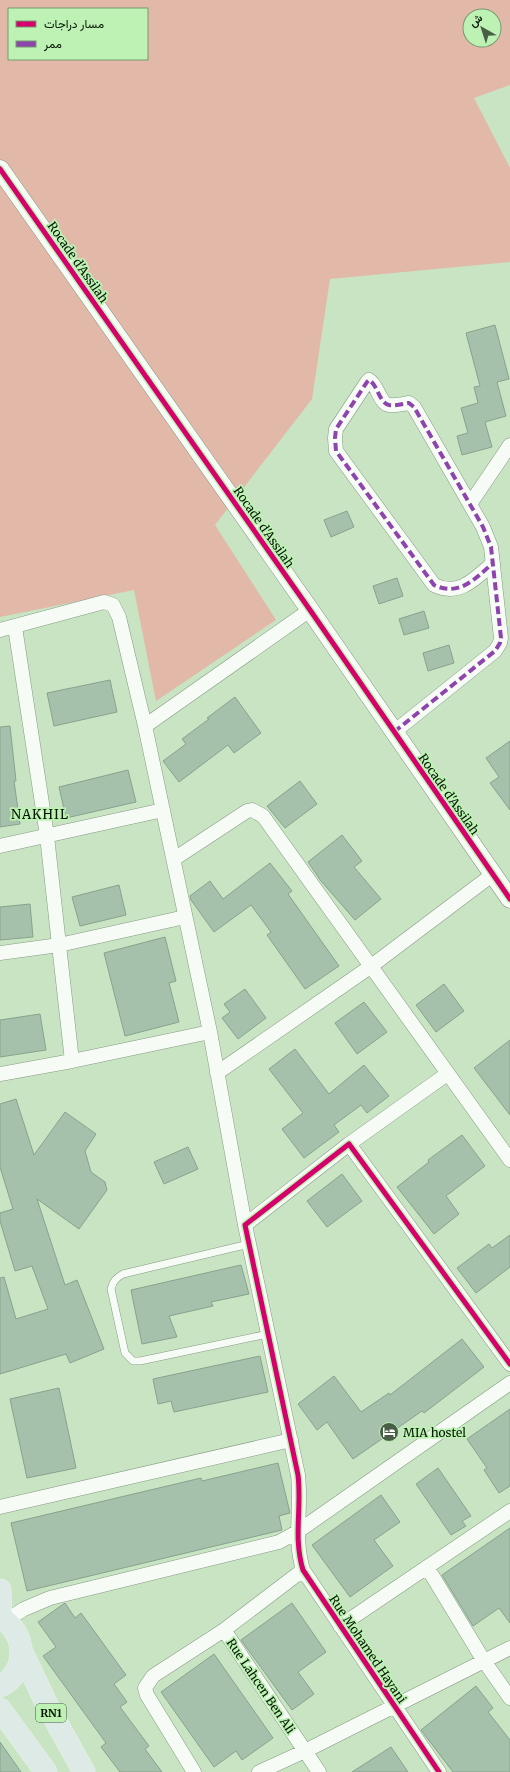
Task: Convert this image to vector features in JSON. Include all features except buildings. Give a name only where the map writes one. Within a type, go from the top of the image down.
[{"type":"main road","points":[[0,1590],[2,1620]]},
{"type":"main road","name":"RN1","points":[[2,1620],[17,1635],[22,1652],[47,1705],[84,1772]]},
{"type":"main road","points":[[0,1686],[11,1678],[17,1671],[21,1662],[22,1652]]},
{"type":"main road","points":[[0,1708],[46,1772]]},
{"type":"street","name":"Rocade d'Assilah","points":[[0,169],[310,610],[510,899]]},
{"type":"street","points":[[394,732],[495,651],[500,643],[493,563],[488,536],[414,407],[409,403],[385,404],[373,383],[369,380],[366,382],[336,429],[336,452],[434,584],[442,589],[453,590],[470,584],[493,563]]},
{"type":"street","points":[[470,504],[510,445]]},
{"type":"street","name":"Rue Mohamed Hayani","points":[[15,627],[104,602],[113,605],[119,616],[174,859],[210,1032],[245,1225],[291,1440],[300,1490],[297,1532],[299,1557],[303,1570],[439,1772]]},
{"type":"street","points":[[145,726],[310,610]]},
{"type":"street","points":[[0,630],[15,627],[47,836],[72,1061]]},
{"type":"street","points":[[0,846],[163,810]]},
{"type":"street","points":[[174,859],[242,813],[252,810],[263,816],[510,1160]]},
{"type":"street","points":[[217,1074],[370,967],[492,875]]},
{"type":"street","points":[[0,953],[60,945],[185,917]]},
{"type":"street","points":[[0,1074],[72,1061],[210,1032]]},
{"type":"street","points":[[245,1225],[349,1144],[447,1074]]},
{"type":"street","points":[[349,1144],[510,1364]]},
{"type":"street","points":[[2,1620],[50,1598],[265,1547],[279,1542],[297,1532],[510,1383]]},
{"type":"street","points":[[0,1507],[291,1440]]},
{"type":"street","points":[[340,1626],[510,1511]]},
{"type":"street","points":[[427,1567],[484,1661],[510,1698]]},
{"type":"street","points":[[224,1630],[303,1570]]},
{"type":"street","name":"Rue Lahcen Ben Ali","points":[[194,1772],[147,1695],[145,1688],[153,1676],[224,1630],[319,1772]]},
{"type":"street","points":[[260,1772],[510,1648]]},
{"type":"lane","points":[[249,1244],[123,1274],[116,1277],[113,1282],[112,1289],[125,1353],[133,1362],[140,1362],[268,1334]]},
{"type":"shaded area","points":[[0,0],[510,0],[510,85],[474,98],[510,168],[510,262],[330,279],[312,399],[215,525],[276,620],[156,701],[134,590],[0,617]]},
{"type":"marked path","points":[[394,732],[495,651],[501,638],[491,547],[483,527],[414,407],[409,403],[394,405],[386,404],[375,386],[369,380],[336,429],[336,451],[434,585],[451,589],[459,588],[480,575],[486,569],[493,563]]},
{"type":"cycle path","points":[[0,169],[310,610],[510,899]]},
{"type":"cycle path","points":[[439,1772],[303,1570],[300,1558],[298,1534],[298,1475],[245,1225],[349,1144],[510,1364]]},
{"type":"place","name":"MIA hostel","points":[[389,1432]]},
{"type":"district","name":"NAKHIL","points":[[40,814]]}]
